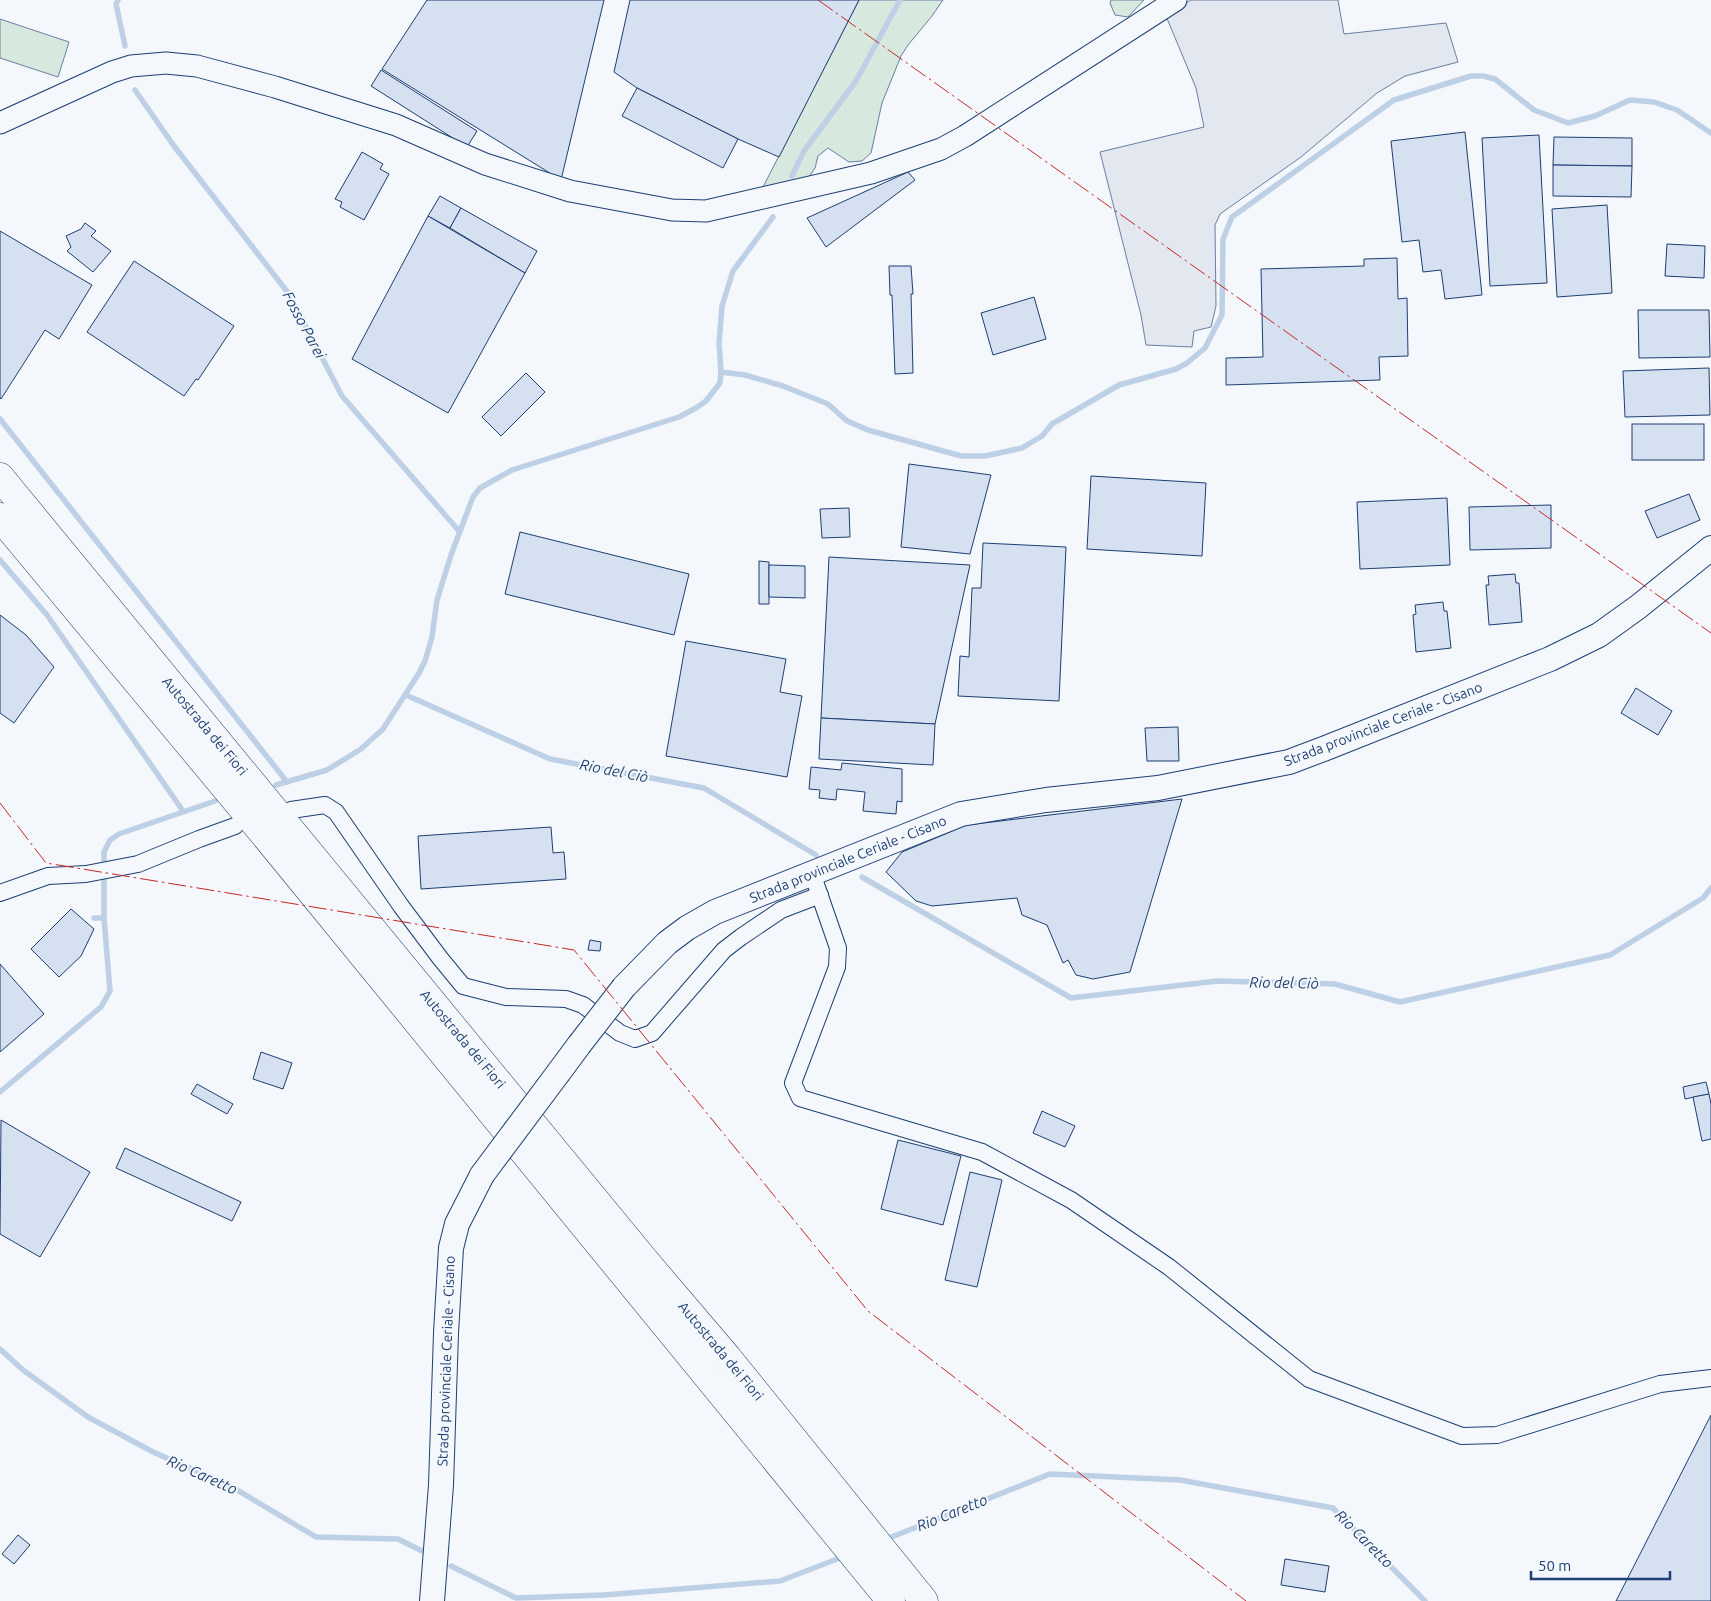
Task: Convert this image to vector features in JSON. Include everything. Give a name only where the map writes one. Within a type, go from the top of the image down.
[{"type":"highway","name":"Autostrada dei Fiori","points":[[0,477],[646,1262],[727,1357],[924,1601]]},
{"type":"highway","name":"Autostrada dei Fiori","points":[[0,517],[257,826],[891,1601]]},
{"type":"main road","name":"Strada provinciale Ceriale - Cisano","points":[[432,1601],[441,1485],[451,1248],[457,1224],[482,1175],[579,1045],[624,988],[667,943],[687,928],[715,912],[816,884],[961,814],[1046,800],[1158,788],[1289,762],[1541,662],[1599,635],[1638,607],[1711,548]]},
{"type":"street","points":[[0,123],[112,72],[131,66],[166,63],[197,66],[275,87],[396,125],[485,164],[570,191],[672,210],[706,212],[871,173],[941,149],[973,131],[1176,0]]},
{"type":"street","points":[[291,810],[325,805],[336,812],[401,906],[463,986],[506,997],[566,999],[583,1005],[620,1033],[636,1039],[652,1033],[724,950],[816,884],[838,948],[837,967],[793,1083],[800,1098],[982,1152],[1071,1200],[1170,1268],[1310,1379],[1462,1436],[1497,1436],[1660,1384],[1711,1378]]},
{"type":"street","points":[[0,893],[48,876],[86,874],[138,864],[198,839],[236,826]]},
{"type":"shaded area","points":[[859,0],[943,0],[901,56],[882,103],[871,153],[862,161],[849,162],[828,148],[818,156],[815,168],[807,180],[763,187]]},
{"type":"shaded area","points":[[1111,0],[1144,0],[1128,17],[1115,15],[1110,3]]},
{"type":"shaded area","points":[[1191,0],[1338,0],[1344,34],[1446,23],[1458,62],[1405,76],[1377,93],[1301,157],[1220,214],[1215,225],[1216,306],[1211,327],[1194,331],[1192,347],[1146,345],[1141,315],[1100,152],[1204,127],[1196,88],[1166,16]]},
{"type":"shaded area","points":[[0,19],[69,42],[58,77],[0,58]]},
{"type":"building","points":[[427,0],[604,0],[561,180],[382,69]]},
{"type":"building","points":[[630,0],[859,0],[779,157],[738,139],[637,88],[614,72]]},
{"type":"building","points":[[381,70],[477,131],[467,147],[371,86]]},
{"type":"building","points":[[637,88],[738,139],[723,168],[622,116]]},
{"type":"building","points":[[1465,132],[1482,295],[1445,299],[1441,270],[1423,272],[1419,240],[1402,242],[1391,141]]},
{"type":"building","points":[[1539,135],[1547,283],[1490,286],[1482,138]]},
{"type":"building","points":[[1554,137],[1632,138],[1632,166],[1553,165]]},
{"type":"building","points":[[362,152],[383,164],[380,169],[389,174],[364,220],[340,207],[342,202],[335,199]]},
{"type":"building","points":[[1553,165],[1632,166],[1631,197],[1553,196]]},
{"type":"building","points":[[908,172],[915,180],[826,247],[807,218]]},
{"type":"building","points":[[440,196],[461,208],[450,228],[428,216]]},
{"type":"building","points":[[1607,205],[1612,293],[1557,297],[1552,209]]},
{"type":"building","points":[[461,208],[537,251],[525,273],[450,228]]},
{"type":"building","points":[[428,216],[525,273],[448,413],[352,359]]},
{"type":"building","points":[[85,223],[96,231],[91,236],[111,251],[93,272],[67,251],[71,247],[66,236],[81,229]]},
{"type":"building","points":[[0,231],[92,285],[59,339],[45,330],[1,399],[0,398]]},
{"type":"building","points":[[1667,244],[1705,246],[1704,278],[1665,276]]},
{"type":"building","points":[[1397,258],[1398,299],[1407,298],[1408,356],[1379,357],[1380,380],[1226,385],[1226,358],[1263,357],[1261,269],[1364,266],[1364,259]]},
{"type":"building","points":[[134,261],[234,326],[198,380],[196,379],[184,396],[87,332]]},
{"type":"building","points":[[889,266],[911,266],[913,373],[895,374]]},
{"type":"building","points":[[1034,297],[1046,339],[993,355],[981,313]]},
{"type":"building","points":[[1638,310],[1709,310],[1710,357],[1639,358]]},
{"type":"building","points":[[1709,368],[1710,415],[1625,417],[1623,371]]},
{"type":"building","points":[[526,373],[545,392],[501,436],[482,417]]},
{"type":"building","points":[[1632,424],[1704,424],[1704,460],[1632,460]]},
{"type":"building","points":[[909,464],[991,475],[970,554],[901,547]]},
{"type":"building","points":[[1091,476],[1206,483],[1202,556],[1087,549]]},
{"type":"building","points":[[1689,494],[1700,520],[1657,538],[1645,511]]},
{"type":"building","points":[[1447,498],[1450,565],[1360,569],[1357,502]]},
{"type":"building","points":[[1551,505],[1551,548],[1470,550],[1469,507]]},
{"type":"building","points":[[849,508],[850,537],[822,538],[820,509]]},
{"type":"building","points":[[520,532],[689,574],[674,635],[505,594]]},
{"type":"building","points":[[983,543],[1066,547],[1059,701],[958,696],[960,656],[969,657],[972,588],[981,588]]},
{"type":"building","points":[[829,557],[970,565],[935,724],[821,718]]},
{"type":"building","points":[[759,561],[769,562],[769,604],[759,604]]},
{"type":"building","points":[[769,565],[805,566],[805,598],[769,597]]},
{"type":"building","points":[[1515,574],[1516,583],[1519,583],[1522,622],[1489,625],[1486,585],[1489,585],[1488,576]]},
{"type":"building","points":[[1443,602],[1444,611],[1447,611],[1451,648],[1416,652],[1413,615],[1416,614],[1415,605]]},
{"type":"building","points":[[0,615],[26,635],[54,667],[14,723],[0,713]]},
{"type":"building","points":[[686,641],[786,659],[780,692],[802,696],[787,777],[666,756]]},
{"type":"building","points":[[1636,688],[1672,711],[1658,735],[1621,713]]},
{"type":"building","points":[[821,718],[935,724],[933,765],[819,759]]},
{"type":"building","points":[[1178,727],[1179,761],[1147,761],[1145,728]]},
{"type":"building","points":[[842,763],[902,769],[902,802],[897,801],[896,814],[863,811],[865,792],[837,789],[836,800],[819,798],[820,790],[809,789],[811,767],[841,770]]},
{"type":"building","points":[[1182,799],[1130,972],[1093,979],[1076,975],[1068,960],[1063,963],[1047,925],[1022,915],[1017,898],[932,906],[916,901],[886,872],[902,852],[967,825]]},
{"type":"building","points":[[551,827],[553,853],[564,852],[566,879],[421,889],[418,836]]},
{"type":"building","points":[[71,909],[94,929],[81,956],[59,977],[31,949]]},
{"type":"building","points":[[590,940],[601,942],[600,951],[588,950]]},
{"type":"building","points":[[0,964],[44,1014],[0,1052]]},
{"type":"building","points":[[261,1052],[292,1063],[283,1089],[253,1079]]},
{"type":"building","points":[[1706,1082],[1709,1094],[1685,1099],[1683,1087]]},
{"type":"building","points":[[197,1084],[233,1104],[227,1114],[191,1094]]},
{"type":"building","points":[[1709,1094],[1711,1104],[1711,1139],[1702,1141],[1693,1097]]},
{"type":"building","points":[[1042,1111],[1075,1126],[1065,1147],[1033,1133]]},
{"type":"building","points":[[1,1120],[90,1172],[40,1257],[0,1234]]},
{"type":"building","points":[[898,1140],[961,1156],[943,1225],[881,1209]]},
{"type":"building","points":[[125,1148],[241,1202],[232,1221],[116,1168]]},
{"type":"building","points":[[970,1172],[1002,1180],[977,1287],[945,1280]]},
{"type":"building","points":[[1711,1415],[1711,1601],[1616,1601]]},
{"type":"building","points":[[18,1535],[30,1545],[14,1564],[2,1554]]},
{"type":"building","points":[[1285,1559],[1329,1566],[1325,1592],[1281,1585]]},
{"type":"waterway","name":"Fosso Parei","points":[[118,0],[116,4],[125,46]]},
{"type":"waterway","points":[[792,176],[804,151],[856,81],[900,0]]},
{"type":"waterway","points":[[721,372],[745,375],[783,386],[828,404],[847,421],[868,430],[961,456],[985,456],[1022,448],[1042,436],[1052,424],[1119,385],[1176,369],[1187,363],[1205,348],[1222,315],[1223,239],[1232,217],[1394,100],[1471,76],[1483,76],[1495,79],[1534,110],[1568,123],[1595,116],[1630,100],[1654,102],[1677,110],[1711,133]]},
{"type":"waterway","name":"Fosso Parei","points":[[135,90],[174,146],[289,294],[342,396],[459,531]]},
{"type":"waterway","points":[[276,785],[327,770],[361,749],[383,729],[425,661],[432,637],[437,600],[451,555],[473,497],[480,488],[512,470],[679,417],[706,401],[720,383],[719,343],[722,306],[733,271],[773,217]]},
{"type":"waterway","points":[[0,419],[287,782]]},
{"type":"waterway","points":[[0,560],[47,615],[183,811]]},
{"type":"waterway","name":"Rio del Ciò","points":[[406,695],[550,759],[704,788],[816,855]]},
{"type":"waterway","points":[[0,1092],[101,1007],[110,991],[104,918],[104,852],[110,840],[119,834],[215,801]]},
{"type":"waterway","name":"Rio del Ciò","points":[[862,877],[1071,998],[1217,981],[1335,984],[1400,1002],[1610,955],[1703,898],[1711,888]]},
{"type":"waterway","points":[[94,918],[104,918]]},
{"type":"waterway","name":"Rio Caretto","points":[[0,1349],[23,1370],[88,1417],[153,1452],[227,1484],[316,1537],[398,1539],[422,1551]]},
{"type":"waterway","name":"Rio Caretto","points":[[884,1540],[1050,1474],[1180,1480],[1333,1508],[1425,1601]]},
{"type":"waterway","name":"Rio Caretto","points":[[451,1566],[516,1598],[604,1595],[780,1581],[845,1556]]},
{"type":"power","points":[[818,0],[1711,633]]},
{"type":"power","points":[[0,803],[46,863],[574,950],[868,1311],[1246,1601]]}]
